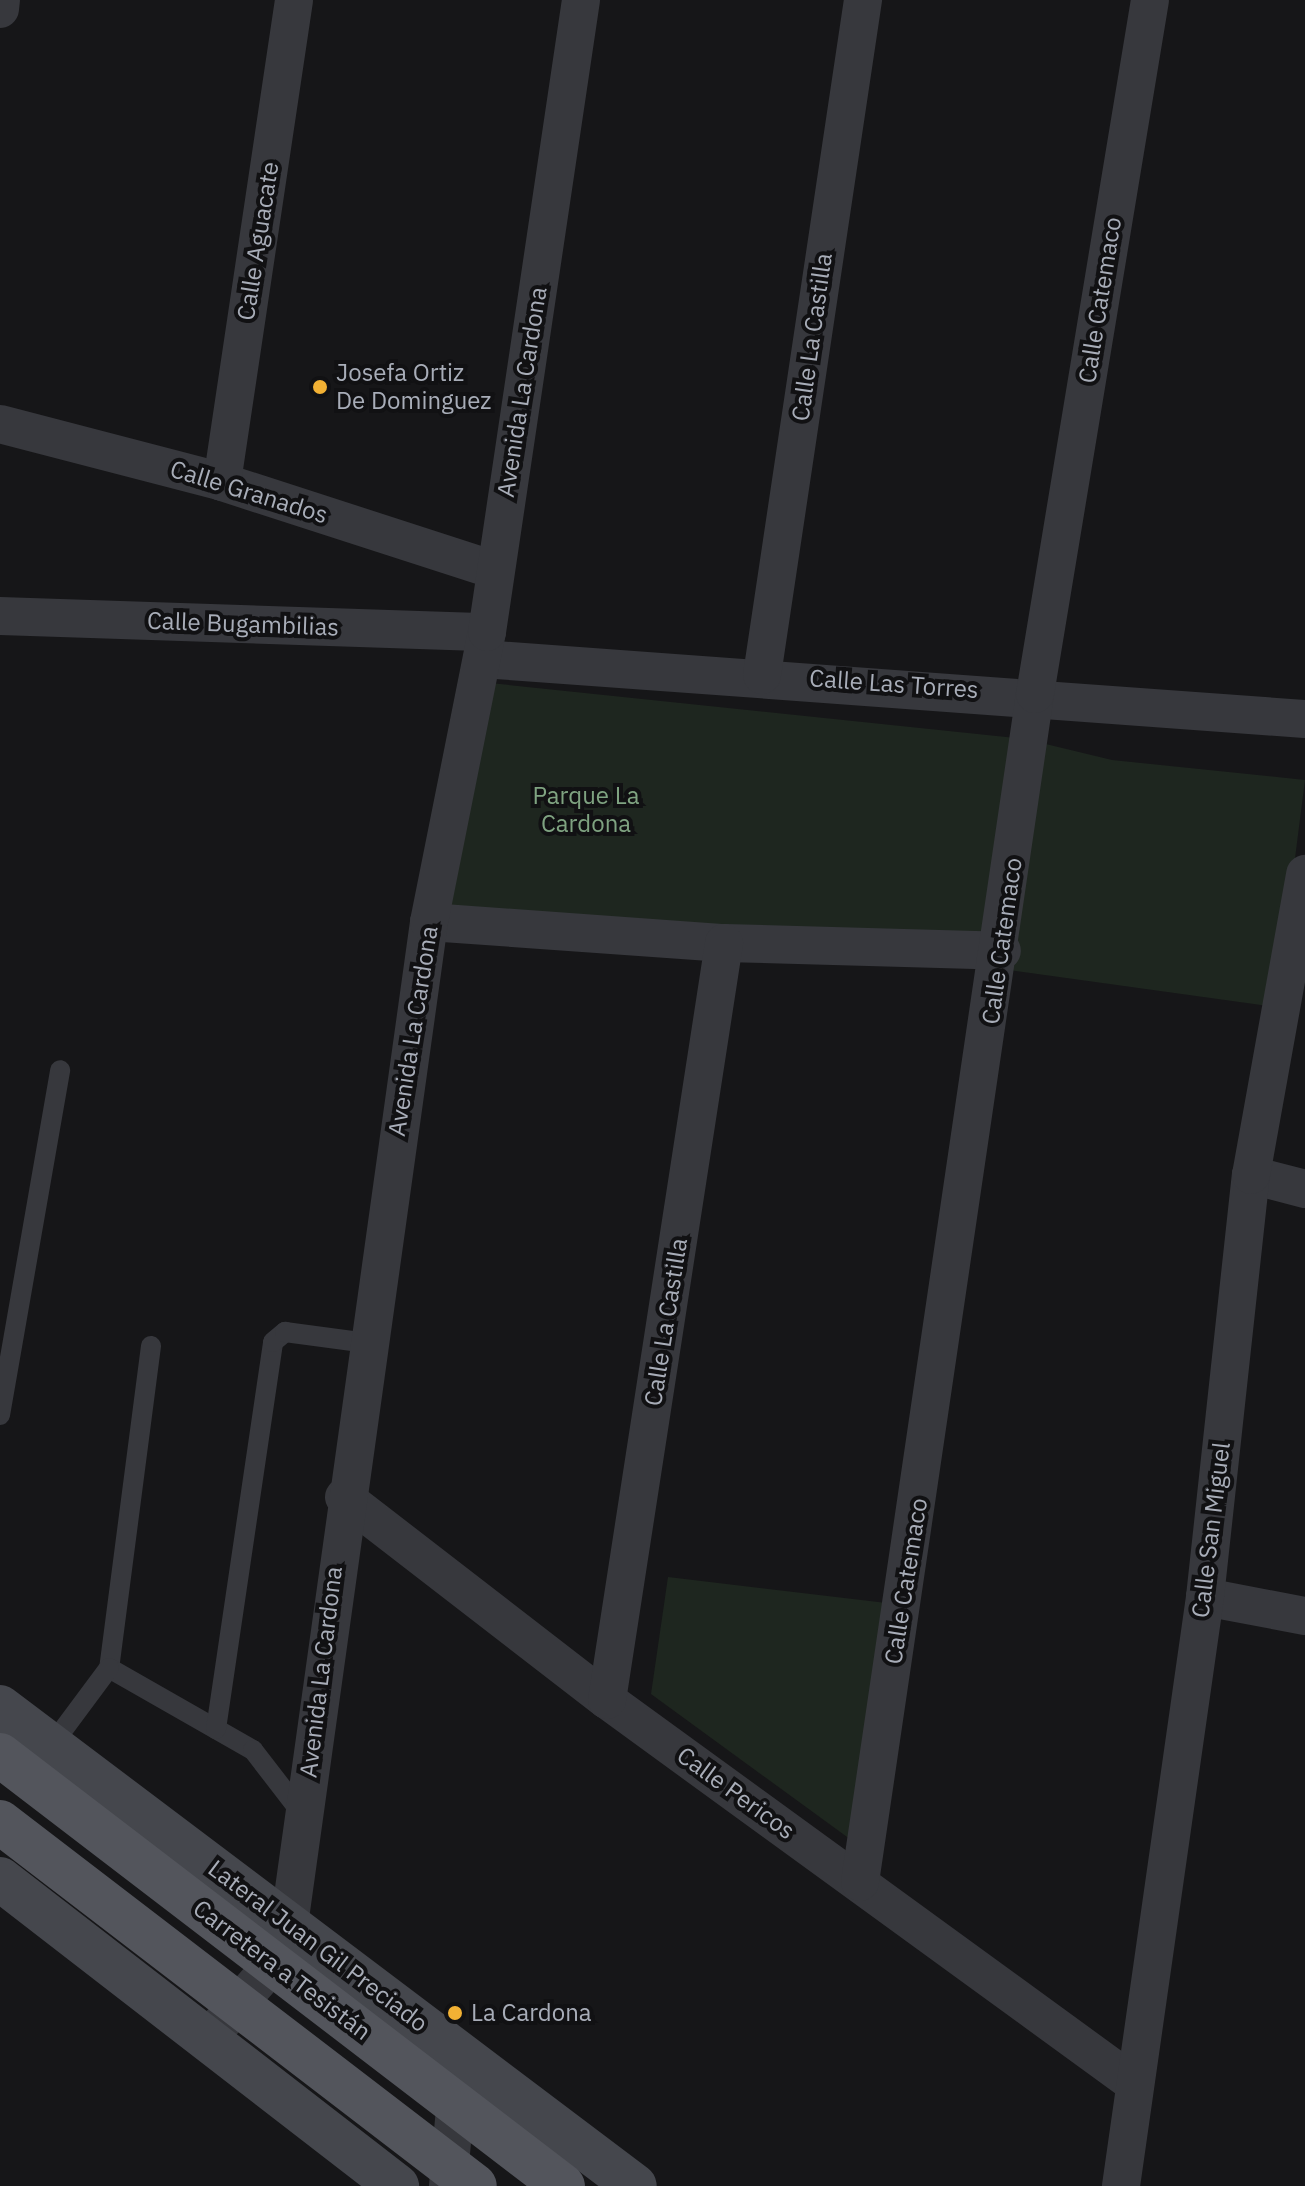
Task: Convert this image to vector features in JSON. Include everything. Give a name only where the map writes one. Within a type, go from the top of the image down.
[{"type":"main road","name":"Lateral Juan Gil Preciado","points":[[0,1707],[635,2186]]},
{"type":"main road","name":"Carretera a Tesistán","points":[[0,1755],[456,2101],[563,2186]]},
{"type":"main road","points":[[0,1822],[458,2180]]},
{"type":"main road","points":[[0,1879],[397,2186]]},
{"type":"street","points":[[0,9],[1,0]]},
{"type":"street","name":"Calle Aguacate","points":[[222,482],[294,0]]},
{"type":"street","name":"Avenida La Cardona","points":[[207,2039],[273,1964],[289,1925],[344,1497],[429,922],[484,645],[581,0]]},
{"type":"street","name":"Calle La Castilla","points":[[762,675],[863,0]]},
{"type":"street","name":"Calle Catemaco","points":[[860,1882],[1002,951],[1035,694],[1150,0]]},
{"type":"street","name":"Calle Granados","points":[[0,424],[222,482],[495,570]]},
{"type":"street","name":"Calle Bugambilias","points":[[0,616],[484,645]]},
{"type":"street","name":"Calle Las Torres","points":[[484,645],[762,675],[1035,694],[1305,719]]},
{"type":"street","name":"Calle San Miguel","points":[[1121,2186],[1132,2082],[1205,1597],[1251,1175],[1305,874]]},
{"type":"street","points":[[429,922],[724,943],[1002,951]]},
{"type":"street","name":"Calle La Castilla","points":[[607,1700],[724,943]]},
{"type":"street","points":[[1251,1175],[1305,1189]]},
{"type":"street","name":"Calle Pericos","points":[[344,1497],[607,1700],[1132,2082]]},
{"type":"street","points":[[1205,1597],[1305,1616]]},
{"type":"street","points":[[458,2180],[456,2101],[461,2055]]},
{"type":"lane","points":[[0,1415],[60,1070]]},
{"type":"lane","points":[[216,1729],[273,1342],[285,1332],[367,1343]]},
{"type":"lane","points":[[51,1746],[109,1668],[151,1346]]},
{"type":"lane","points":[[109,1668],[253,1750],[303,1815]]},
{"type":"green space","name":"Parque La Cardona","points":[[490,683],[1025,739],[1112,760],[1305,780],[1276,1007],[1009,970],[435,910]]},
{"type":"green space","points":[[668,1577],[895,1604],[854,1842],[651,1694]]},
{"type":"place","name":"Josefa Ortiz De Dominguez","points":[[320,387]]},
{"type":"place","name":"La Cardona","points":[[455,2013]]}]
